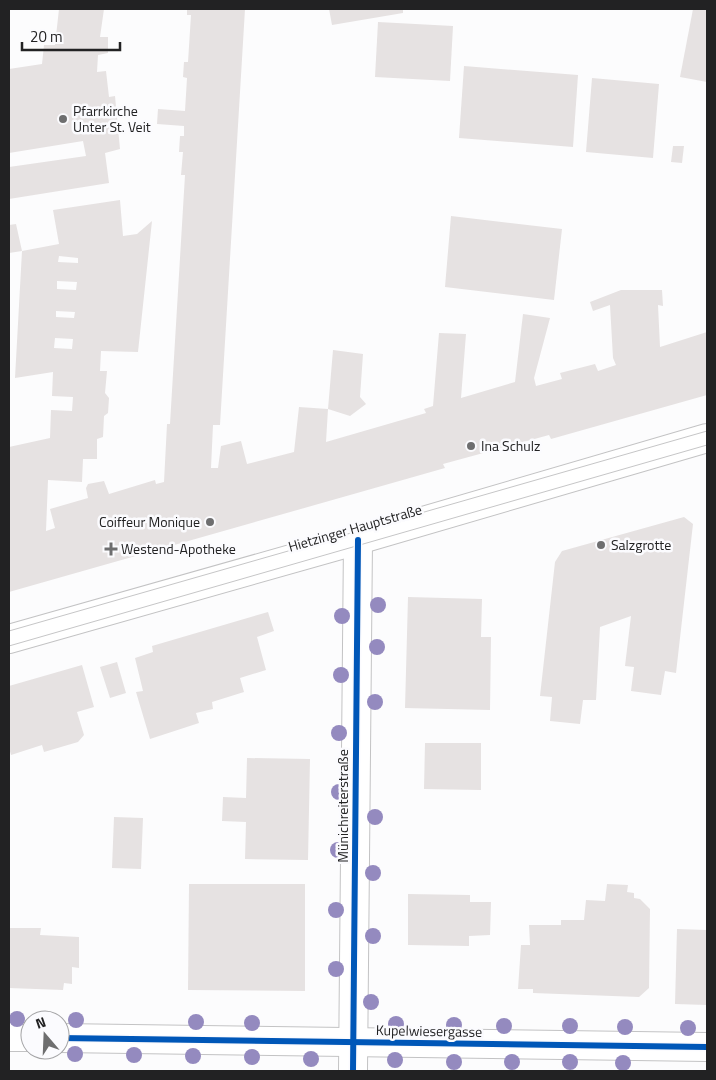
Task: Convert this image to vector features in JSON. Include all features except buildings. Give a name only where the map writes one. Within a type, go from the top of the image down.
[{"type":"street","name":"Hietzinger Hauptstraße","points":[[9,638],[358,540],[707,438]]},
{"type":"street","name":"Münichreiterstraße","points":[[353,1071],[358,540]]},
{"type":"street","name":"Kupelwiesergasse","points":[[70,1038],[707,1047]]},
{"type":"tram line","points":[[9,631],[707,431]]},
{"type":"tram line","points":[[9,646],[707,445]]},
{"type":"cycle path","points":[[353,1071],[358,540]]},
{"type":"cycle path","points":[[70,1038],[707,1047]]},
{"type":"place","name":"Pfarrkirche Unter St. Veit","points":[[63,119]]},
{"type":"place","name":"Ina Schulz","points":[[471,446]]},
{"type":"place","name":"Coiffeur Monique","points":[[210,522]]},
{"type":"place","name":"Salzgrotte","points":[[601,545]]},
{"type":"place","name":"Westend-Apotheke","points":[[111,549]]}]
